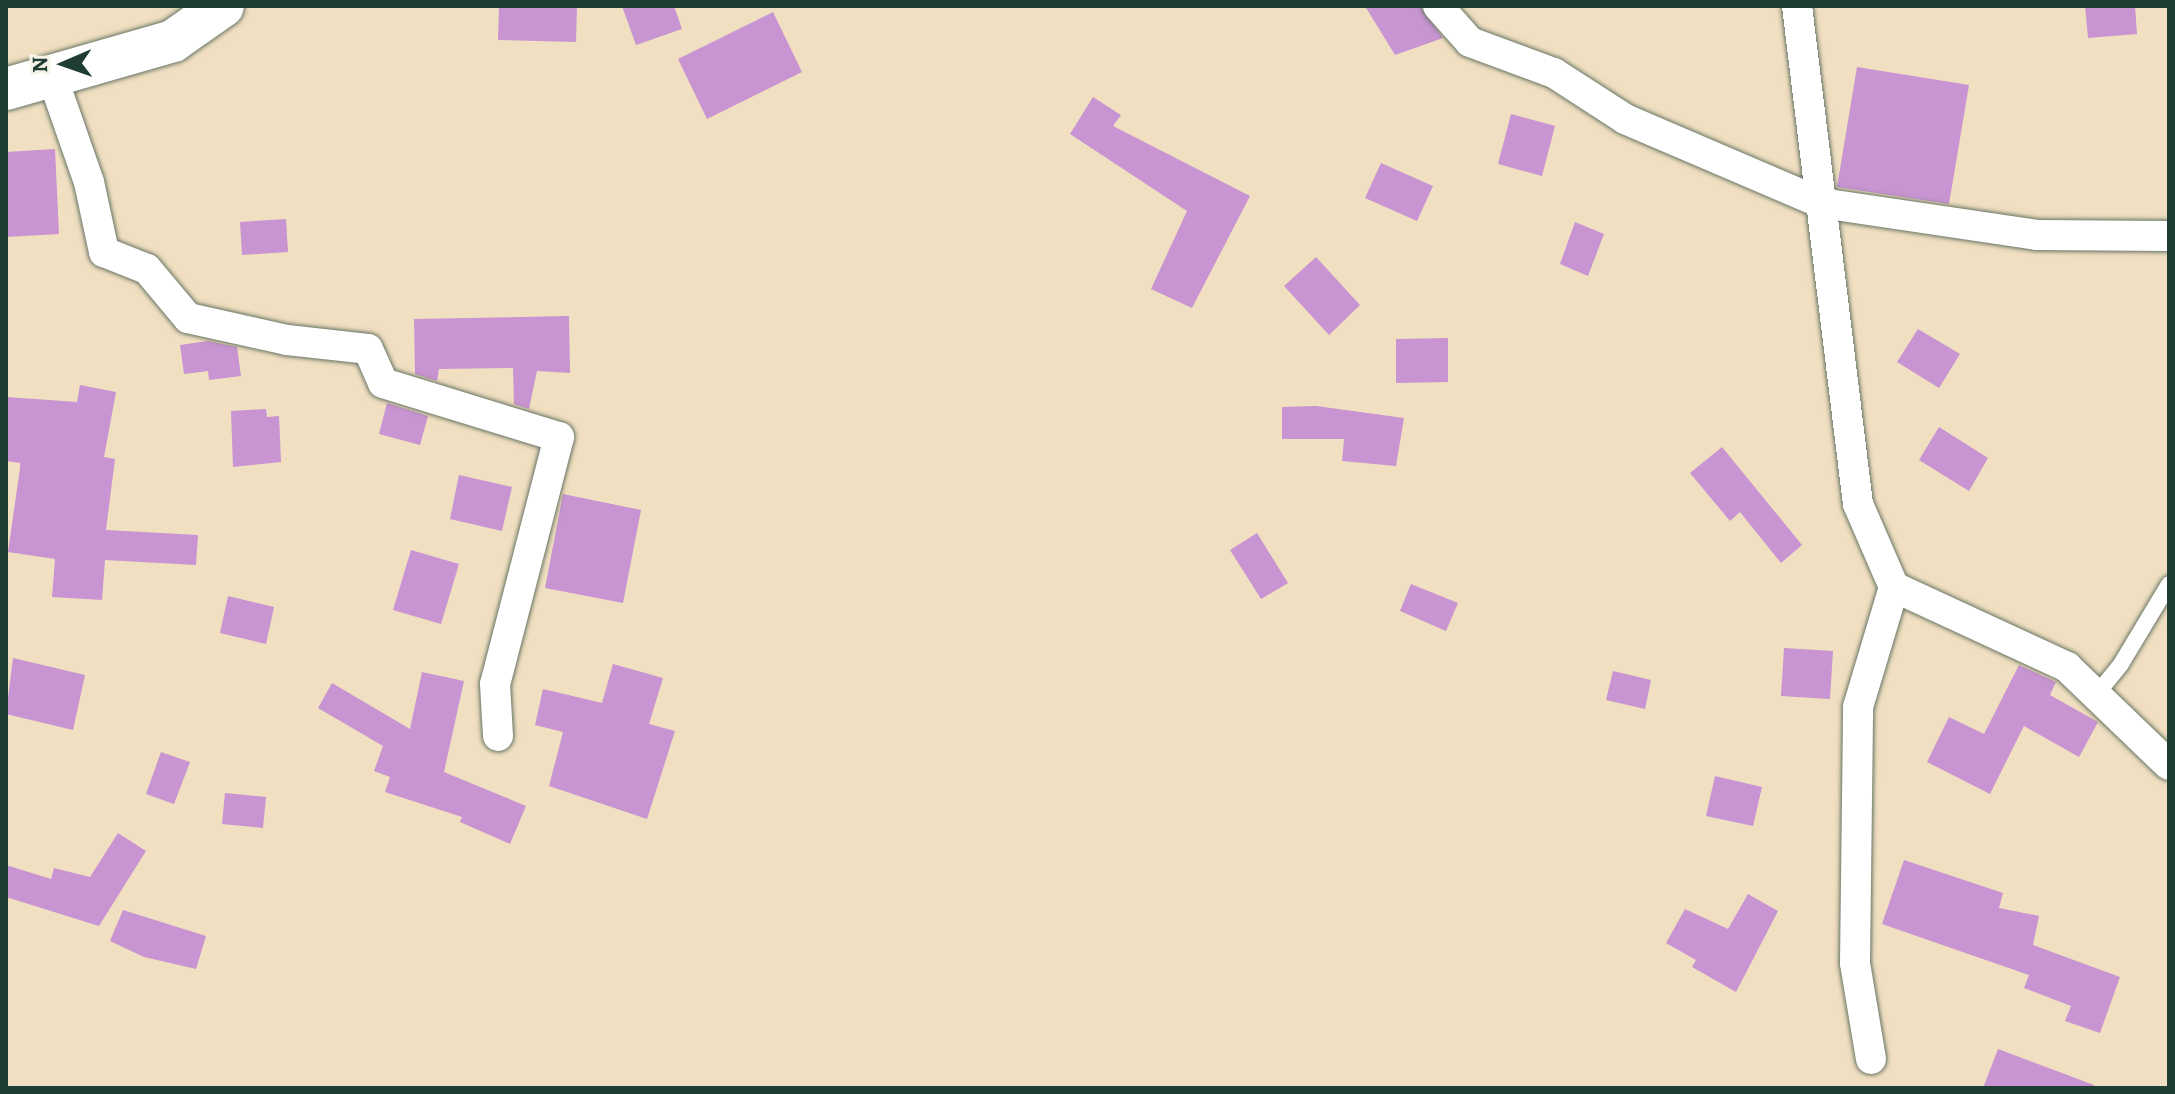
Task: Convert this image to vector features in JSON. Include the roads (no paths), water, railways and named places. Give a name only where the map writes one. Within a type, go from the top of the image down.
[{"type":"street","points":[[6,89],[173,41],[223,6]]},
{"type":"street","points":[[1438,6],[1470,42],[1554,73],[1625,119],[1821,203],[2037,235],[2169,236]]},
{"type":"street","points":[[1797,6],[1858,504],[1894,587],[1858,707],[1855,963],[1871,1059]]},
{"type":"street","points":[[52,76],[89,182],[104,252],[147,269],[188,318],[287,340],[368,349],[383,383],[559,437],[495,684],[498,736]]},
{"type":"street","points":[[1894,587],[2067,667],[2169,765]]},
{"type":"lane","points":[[2096,695],[2121,664],[2169,584]]}]
